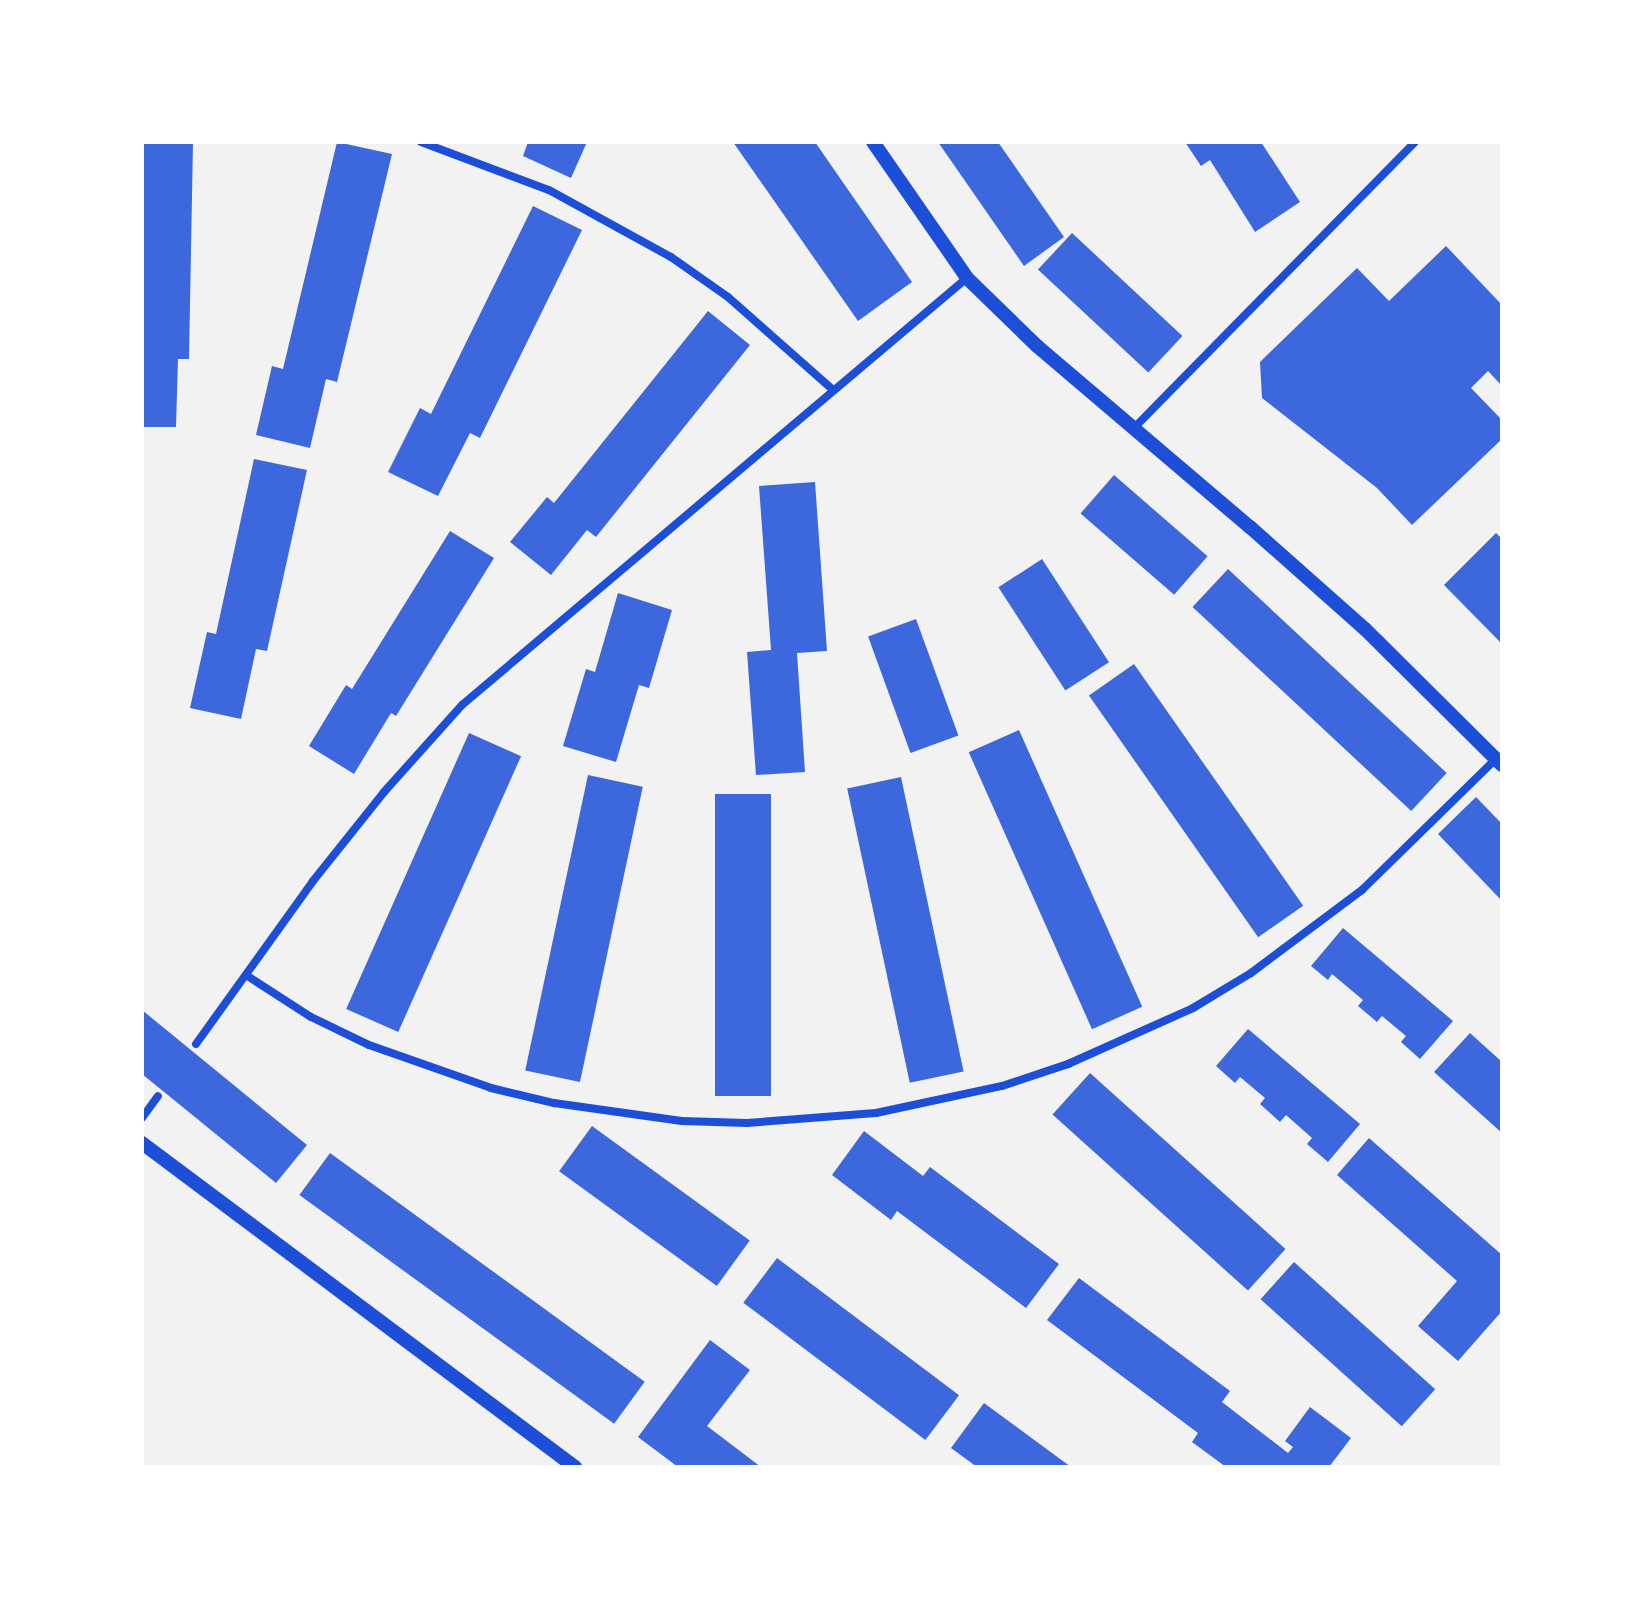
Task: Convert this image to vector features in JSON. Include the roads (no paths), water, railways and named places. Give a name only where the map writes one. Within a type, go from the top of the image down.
[{"type":"street","points":[[421,142],[549,190],[671,257],[728,297],[833,390]]},
{"type":"street","points":[[246,975],[311,1017],[369,1045],[442,1073],[554,1103],[682,1121],[747,1123],[889,1111],[1002,1086],[1068,1064],[1193,1008],[1285,949],[1362,890],[1499,762],[1365,629],[1037,346],[967,278],[873,142]]},
{"type":"street","points":[[1134,428],[1415,142]]},
{"type":"street","points":[[196,1044],[313,881],[384,792],[462,705],[967,278]]},
{"type":"street","points":[[142,1118],[158,1096]]},
{"type":"street","points":[[142,1143],[575,1467]]}]
